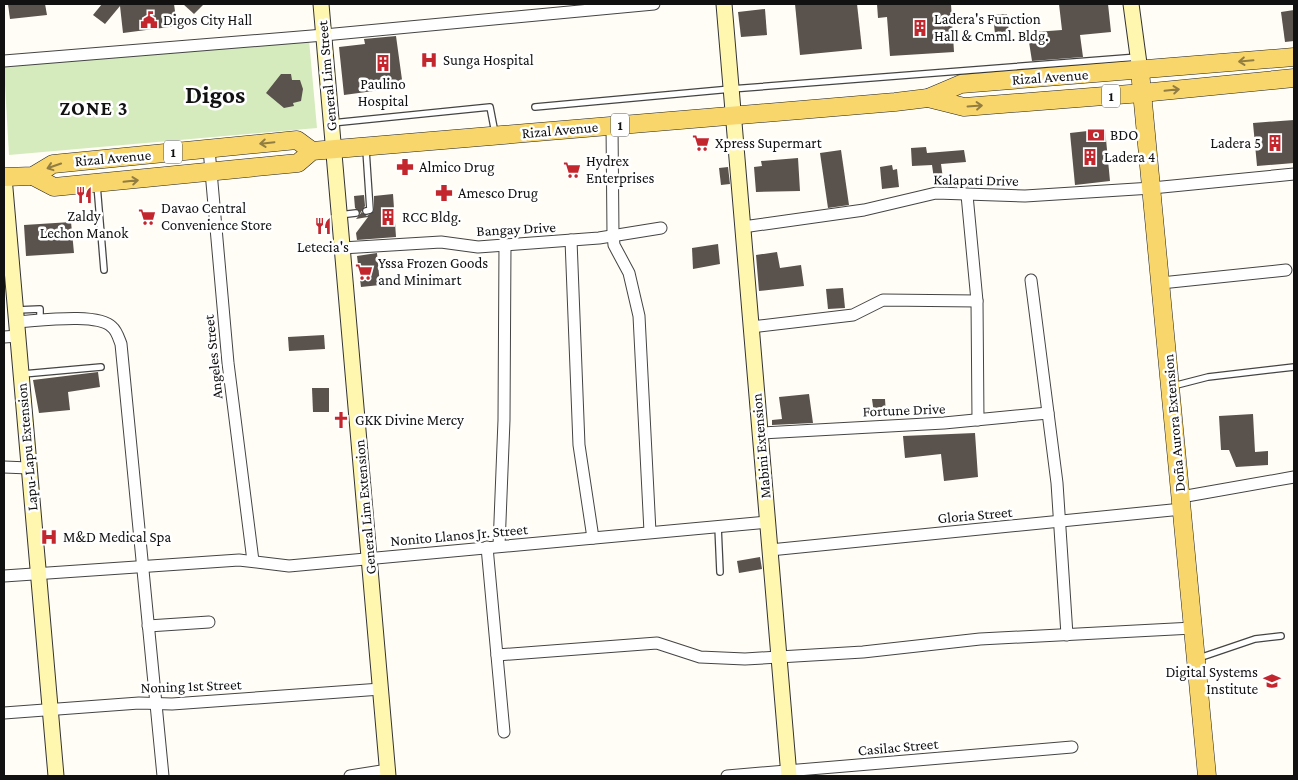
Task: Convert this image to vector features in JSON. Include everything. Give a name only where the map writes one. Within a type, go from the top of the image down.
[{"type":"main road","name":"Rizal Avenue","points":[[33,176],[54,187],[172,177],[298,163],[312,151],[928,98],[961,84],[1139,64],[1294,56]]},
{"type":"main road","name":"Doña Aurora Extension","points":[[1139,64],[1207,776]]},
{"type":"main road","name":"Rizal Avenue","points":[[928,98],[964,107],[1142,93],[1294,78]]},
{"type":"main road","name":"Rizal Avenue","points":[[4,177],[33,176],[53,164],[297,140],[312,151]]},
{"type":"main road","points":[[169,153],[172,177]]},
{"type":"street","name":"General Lim Street","points":[[321,4],[334,149]]},
{"type":"street","points":[[4,61],[324,35],[654,4]]},
{"type":"street","name":"Mabini Extension","points":[[724,4],[789,774]]},
{"type":"street","points":[[1131,4],[1139,64]]},
{"type":"street","points":[[612,125],[612,235],[614,245],[629,274],[639,316],[650,532]]},
{"type":"street","name":"Angeles Street","points":[[209,149],[228,363],[253,561]]},
{"type":"street","name":"General Lim Extension","points":[[334,149],[388,773]]},
{"type":"street","name":"Kalapati Drive","points":[[743,227],[877,208],[936,193],[1025,196],[1152,188],[1294,174]]},
{"type":"street","name":"Lapu-Lapu Extension","points":[[4,177],[13,326],[21,374],[56,776]]},
{"type":"street","points":[[968,195],[977,301],[978,420]]},
{"type":"street","name":"Bangay Drive","points":[[342,248],[441,242],[478,247],[505,246],[571,240],[661,228]]},
{"type":"street","points":[[571,240],[579,445],[593,538]]},
{"type":"street","points":[[504,732],[497,655],[493,547],[504,420],[505,246]]},
{"type":"street","points":[[1161,283],[1286,270]]},
{"type":"street","points":[[1031,280],[1057,483],[1058,522],[1067,635]]},
{"type":"street","points":[[751,327],[853,315],[883,300],[977,301]]},
{"type":"street","points":[[13,326],[40,321],[100,321],[113,327],[117,334],[123,356],[163,776]]},
{"type":"street","name":"Fortune Drive","points":[[760,433],[978,420],[1048,413]]},
{"type":"street","points":[[4,467],[29,468]]},
{"type":"street","name":"Gloria Street","points":[[770,550],[1058,522],[1181,503],[1294,478]]},
{"type":"street","name":"Nonito Llanos Jr. Street","points":[[4,576],[143,566],[253,561],[289,566],[768,522]]},
{"type":"street","points":[[148,626],[209,622]]},
{"type":"street","points":[[497,655],[657,643],[700,657],[746,659],[872,651],[980,639],[1193,628]]},
{"type":"street","name":"Noning 1st Street","points":[[4,712],[155,703],[172,704],[380,689]]},
{"type":"street","name":"Casilac Street","points":[[727,776],[789,774],[1072,748]]},
{"type":"street","points":[[350,776],[388,773]]},
{"type":"lane","points":[[535,107],[731,89],[1139,64]]},
{"type":"lane","points":[[331,123],[490,107],[496,135]]},
{"type":"lane","points":[[365,146],[370,210],[366,211]]},
{"type":"lane","points":[[96,184],[104,270]]},
{"type":"lane","points":[[339,215],[356,213]]},
{"type":"lane","points":[[21,374],[101,366]]},
{"type":"lane","points":[[1170,386],[1208,377],[1294,367]]},
{"type":"lane","points":[[718,526],[720,572]]},
{"type":"lane","points":[[1196,658],[1255,639],[1281,636]]},
{"type":"green space","points":[[309,40],[317,128],[9,155],[4,67]]},
{"type":"building","points":[[8,4],[45,4],[47,15],[10,19]]},
{"type":"building","name":"Digos City Hall","points":[[102,4],[174,4],[177,26],[123,33],[120,6],[105,24],[93,15]]},
{"type":"building","points":[[183,4],[204,4],[194,14]]},
{"type":"building","points":[[795,4],[857,4],[862,49],[800,55]]},
{"type":"building","name":"Ladera's Function Hall & Cmml. Bldg.","points":[[877,4],[951,4],[954,52],[890,56],[887,17],[878,18]]},
{"type":"building","points":[[1059,4],[1108,4],[1111,32],[1080,35],[1083,57],[1032,61],[1029,42],[1023,43],[1022,33],[1062,30]]},
{"type":"building","points":[[765,9],[767,35],[741,37],[738,12]]},
{"type":"building","points":[[1294,10],[1294,41],[1285,42],[1281,12]]},
{"type":"building","points":[[1007,14],[1009,32],[995,34],[993,15]]},
{"type":"building","points":[[396,36],[403,87],[344,95],[339,47],[365,44],[364,39]]},
{"type":"building","points":[[281,74],[291,74],[292,80],[300,80],[303,89],[301,101],[293,103],[294,106],[284,108],[266,93]]},
{"type":"building","name":"Ladera 5","points":[[1294,120],[1294,163],[1257,166],[1253,123]]},
{"type":"building","name":"Ladera 4","points":[[1105,129],[1110,181],[1075,185],[1070,133]]},
{"type":"building","points":[[926,147],[927,153],[964,150],[966,162],[941,164],[944,186],[935,186],[932,165],[912,166],[911,148]]},
{"type":"building","points":[[841,150],[849,205],[828,208],[820,153]]},
{"type":"building","points":[[798,158],[800,191],[756,192],[754,167],[762,166],[761,161]]},
{"type":"building","points":[[892,165],[893,170],[897,169],[899,187],[882,189],[880,167]]},
{"type":"building","points":[[728,167],[730,184],[721,185],[719,168]]},
{"type":"building","points":[[980,179],[980,187],[967,187],[967,181]]},
{"type":"building","points":[[393,194],[396,237],[357,240],[356,233],[368,217],[356,219],[361,213],[355,208],[354,196],[364,195],[365,206],[361,212],[367,216],[374,211],[374,196]]},
{"type":"building","points":[[71,222],[74,253],[26,256],[24,225]]},
{"type":"building","points":[[718,244],[720,264],[693,269],[692,248]]},
{"type":"building","points":[[777,252],[780,268],[801,265],[804,286],[759,291],[756,255]]},
{"type":"building","points":[[377,253],[380,285],[361,287],[357,256]]},
{"type":"building","points":[[843,288],[845,308],[828,309],[826,289]]},
{"type":"building","points":[[324,335],[325,349],[289,351],[288,337]]},
{"type":"building","points":[[98,372],[100,387],[68,392],[70,410],[39,413],[33,380]]},
{"type":"building","points":[[312,388],[329,388],[329,412],[313,412]]},
{"type":"building","points":[[809,394],[813,423],[772,425],[772,420],[782,419],[779,397]]},
{"type":"building","points":[[872,399],[885,399],[886,414],[874,414]]},
{"type":"building","points":[[1253,414],[1255,452],[1268,451],[1268,465],[1236,467],[1229,450],[1221,450],[1219,416]]},
{"type":"building","points":[[975,433],[978,477],[944,481],[941,454],[905,458],[903,436]]},
{"type":"building","points":[[760,557],[762,569],[739,573],[737,561]]},
{"type":"place","name":"Digos City Hall","points":[[149,20]]},
{"type":"place","name":"Ladera's Function Hall & Cmml. Bldg.","points":[[920,28]]},
{"type":"place","name":"Sunga Hospital","points":[[429,60]]},
{"type":"place","name":"Paulino Hospital","points":[[383,63]]},
{"type":"place","name":"BDO","points":[[1096,135]]},
{"type":"place","name":"Xpress Supermart","points":[[701,143]]},
{"type":"place","name":"Ladera 5","points":[[1275,143]]},
{"type":"place","name":"Ladera 4","points":[[1090,157]]},
{"type":"place","name":"Almico Drug","points":[[405,167]]},
{"type":"place","name":"Hydrex Enterprises","points":[[572,170]]},
{"type":"place","name":"Amesco Drug","points":[[444,193]]},
{"type":"place","name":"Zaldy Lechon Manok","points":[[84,195]]},
{"type":"place","name":"Davao Central Convenience Store","points":[[147,217]]},
{"type":"place","name":"RCC Bldg.","points":[[388,217]]},
{"type":"place","name":"Letecia's","points":[[323,226]]},
{"type":"place","name":"Yssa Frozen Goods and Minimart","points":[[364,272]]},
{"type":"place","name":"GKK Divine Mercy","points":[[341,420]]},
{"type":"place","name":"M&D Medical Spa","points":[[49,537]]},
{"type":"place","name":"Digital Systems Institute","points":[[1272,681]]},
{"type":"district","name":"Digos","points":[[215,94]]},
{"type":"district","name":"ZONE 3","points":[[94,108]]}]
